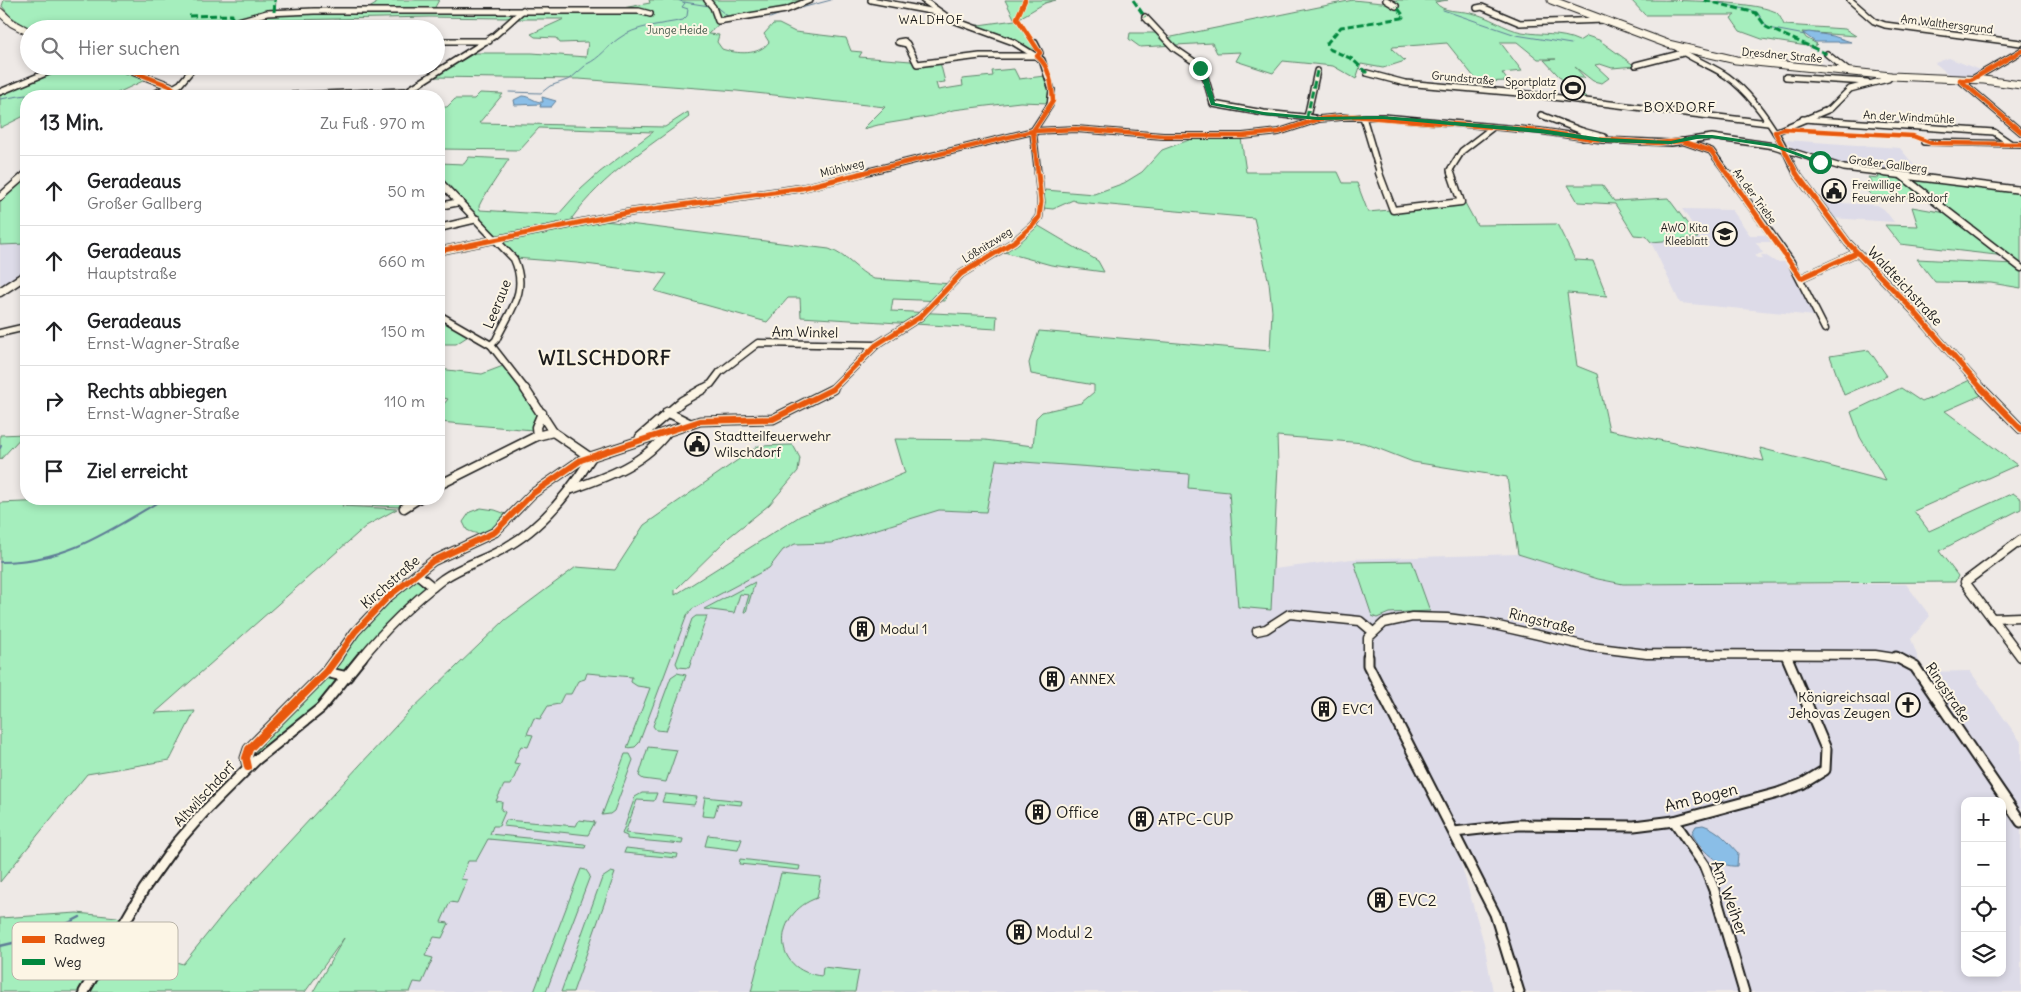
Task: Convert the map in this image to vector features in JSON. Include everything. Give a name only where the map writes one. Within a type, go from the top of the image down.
[{"type":"main road","name":"Dresdner Straße","points":[[1554,0],[1675,46],[1742,62],[1891,76],[2021,85]]},
{"type":"main road","points":[[2,16],[20,27]]},
{"type":"main road","points":[[141,75],[175,90]]},
{"type":"main road","points":[[0,292],[20,279]]},
{"type":"street","points":[[707,0],[713,7],[718,21],[786,10],[810,0]]},
{"type":"street","points":[[871,0],[896,3],[936,12]]},
{"type":"street","points":[[922,0],[945,18],[1000,37],[1042,60],[1052,86],[1053,101],[1033,132]]},
{"type":"street","points":[[1386,0],[1396,6]]},
{"type":"street","name":"Am Walthersgrund","points":[[1850,0],[1874,21],[1885,25],[2021,43]]},
{"type":"street","points":[[248,20],[268,13],[508,7],[523,10],[639,11],[650,14]]},
{"type":"street","points":[[1477,8],[1482,7],[1520,23],[1606,20]]},
{"type":"street","points":[[445,68],[489,41],[510,25],[523,10]]},
{"type":"street","points":[[1145,17],[1174,48],[1196,63],[1204,73],[1213,104],[1264,114],[1318,119],[1363,117],[1548,132],[1583,138],[1621,141]]},
{"type":"street","points":[[445,41],[489,41]]},
{"type":"street","points":[[908,44],[912,60],[917,64],[990,56],[1036,56],[1040,53],[1035,44]]},
{"type":"street","name":"Waldteichstraße","points":[[1675,46],[1682,53],[1736,82],[1775,132],[1785,149],[1787,158],[1806,189],[1856,253],[1913,310],[1967,374],[2021,429]]},
{"type":"street","points":[[1970,80],[2021,51]]},
{"type":"street","points":[[1636,64],[1682,53]]},
{"type":"street","points":[[1827,54],[1848,71]]},
{"type":"street","points":[[1307,117],[1317,71]]},
{"type":"street","name":"Grundstraße","points":[[1367,73],[1405,83],[1519,93],[1768,123]]},
{"type":"street","points":[[0,92],[41,75]]},
{"type":"street","points":[[164,90],[180,84],[188,75]]},
{"type":"street","points":[[408,90],[433,75]]},
{"type":"street","points":[[1775,132],[1830,109],[1844,93],[1888,79],[1891,76]]},
{"type":"street","points":[[1786,77],[1872,83]]},
{"type":"street","points":[[1960,80],[2021,132]]},
{"type":"street","points":[[1541,115],[1582,131],[1621,141]]},
{"type":"street","points":[[1363,117],[1374,158],[1393,210],[1462,202],[1450,170],[1462,151],[1492,128]]},
{"type":"street","name":"Mühlweg","points":[[445,250],[563,228],[632,212],[792,190],[1033,132],[1076,129],[1194,137],[1264,135],[1318,119]]},
{"type":"street","name":"An der Windmühle","points":[[1803,119],[1994,132],[2010,143]]},
{"type":"street","points":[[1582,131],[1583,138]]},
{"type":"street","name":"Lößnitzweg","points":[[691,424],[716,420],[773,419],[803,406],[835,388],[876,345],[908,326],[930,307],[961,274],[984,258],[1015,241],[1039,217],[1042,202],[1033,132]]},
{"type":"street","name":"Großer Gallberg","points":[[1621,141],[1671,143],[1712,137],[1785,149],[1844,168],[2021,190]]},
{"type":"street","name":"An der Triebe","points":[[1682,141],[1711,151],[1800,277],[1825,329]]},
{"type":"street","points":[[1924,142],[2021,144]]},
{"type":"street","points":[[1902,176],[2021,268]]},
{"type":"street","points":[[0,197],[20,179]]},
{"type":"street","name":"Leeraue","points":[[445,187],[514,260],[521,281],[496,340],[491,345]]},
{"type":"street","points":[[445,205],[460,202]]},
{"type":"street","points":[[445,227],[477,219]]},
{"type":"street","points":[[1800,277],[1856,253]]},
{"type":"street","points":[[445,318],[491,345],[542,413],[553,432],[588,461],[599,478]]},
{"type":"street","points":[[0,333],[20,328]]},
{"type":"street","name":"Am Winkel","points":[[632,442],[656,425],[667,412],[711,384],[720,372],[758,344],[876,345]]},
{"type":"street","points":[[667,412],[691,424]]},
{"type":"street","points":[[537,436],[536,427],[542,413]]},
{"type":"street","points":[[632,442],[691,424]]},
{"type":"street","name":"Altwilschdorf","points":[[572,489],[599,478],[657,448],[668,431]]},
{"type":"street","points":[[445,482],[537,436],[553,432]]},
{"type":"street","name":"Kirchstraße","points":[[248,767],[246,758],[249,749],[326,672],[366,620],[388,597],[417,574],[453,550],[495,532],[532,494],[581,460],[588,461],[632,442]]},
{"type":"street","name":"Altwilschdorf","points":[[123,922],[176,844],[204,811],[248,767],[321,708],[371,646],[433,587],[460,568],[514,543],[542,519],[572,489],[588,461]]},
{"type":"street","points":[[404,508],[409,505]]},
{"type":"street","points":[[2019,544],[1965,582],[2021,656]]},
{"type":"street","name":"Kirchstraße","points":[[417,574],[433,587]]},
{"type":"street","points":[[1257,631],[1266,629],[1289,614],[1360,621],[1373,632],[1366,643],[1368,665],[1495,914],[1519,992]]},
{"type":"street","name":"Ringstraße","points":[[1373,632],[1388,621],[1440,617],[1500,625],[1619,652],[1647,654],[1885,655],[1900,658],[1915,667],[2021,822]]},
{"type":"street","points":[[1992,618],[2021,617]]},
{"type":"street","name":"Am Bogen","points":[[1454,832],[1518,825],[1634,826],[1674,821],[1778,793],[1802,784],[1825,770],[1826,749],[1786,654]]},
{"type":"street","points":[[326,672],[347,677]]},
{"type":"street","name":"Am Weiher","points":[[1674,821],[1704,866],[1714,890],[1744,992]]},
{"type":"street","name":"Altwilschdorf","points":[[84,992],[91,980]]},
{"type":"shaded area","points":[[1949,58],[1982,71],[1967,77],[1953,78],[1935,63]]},
{"type":"shaded area","points":[[1785,140],[1900,148],[1922,175],[1862,170],[1860,167],[1839,164],[1793,149]]},
{"type":"shaded area","points":[[1819,202],[1877,205],[1884,209],[1894,222],[1832,218]]},
{"type":"shaded area","points":[[1682,209],[1732,210],[1750,235],[1768,235],[1773,242],[1756,242],[1763,253],[1755,255],[1757,258],[1763,258],[1761,255],[1765,255],[1776,262],[1786,262],[1815,316],[1680,303],[1651,242],[1702,238]]},
{"type":"shaded area","points":[[20,244],[20,274],[5,284],[0,284],[0,245]]},
{"type":"shaded area","points":[[985,440],[1094,452],[1278,465],[1274,569],[1352,559],[1518,554],[1598,579],[1623,584],[1906,584],[1930,616],[1911,639],[1923,672],[1970,671],[2021,742],[2021,992],[1523,992],[1497,908],[1471,856],[1459,857],[1484,943],[1493,992],[387,992],[495,761],[578,656],[800,516],[983,457]]},
{"type":"green space","points":[[4,0],[276,0],[275,13],[364,11],[376,4],[376,0],[439,0],[434,9],[517,13],[514,17],[506,18],[20,20],[20,22],[10,16],[2,6]]},
{"type":"green space","name":"Junge Heide","points":[[649,0],[811,0],[792,8],[720,23],[708,34],[719,35],[717,42],[722,49],[741,53],[754,52],[765,47],[769,42],[764,34],[773,24],[779,24],[795,32],[846,38],[851,51],[862,52],[859,57],[911,61],[915,65],[940,62],[945,82],[936,83],[938,90],[963,86],[962,79],[993,76],[992,71],[1014,69],[1019,79],[1045,76],[1049,88],[1049,103],[1020,102],[953,110],[933,116],[863,129],[885,107],[737,91],[579,79],[431,77],[445,75],[445,69],[475,53],[532,53],[586,57],[588,42],[560,43],[556,38],[535,37],[531,34],[564,19],[518,19],[523,12],[612,10],[650,3]]},
{"type":"green space","points":[[1005,0],[1056,0],[1045,3],[1016,20],[1038,53],[971,26],[1015,20]]},
{"type":"green space","points":[[1353,0],[1382,3],[1391,0],[1448,0],[1435,2],[1438,6],[1447,10],[1478,15],[1522,32],[1558,35],[1579,41],[1587,36],[1599,40],[1635,66],[1612,68],[1600,64],[1595,65],[1609,78],[1602,83],[1593,81],[1575,67],[1585,78],[1567,78],[1587,98],[1580,99],[1544,60],[1556,59],[1538,59],[1517,42],[1500,42],[1522,71],[1502,73],[1508,81],[1478,82],[1447,43],[1393,47],[1392,49],[1405,61],[1383,68],[1361,64],[1356,79],[1333,66],[1283,61],[1273,73],[1236,61],[1241,52],[1217,53],[1212,43],[1140,47],[1129,39],[1130,33],[1155,33],[1162,39]]},
{"type":"green space","points":[[1631,0],[1747,5],[1776,12],[1784,25],[1845,29],[1856,36],[1802,32],[1806,38],[1817,44],[1813,47],[1762,39],[1740,31],[1731,18],[1735,15],[1645,15]]},
{"type":"green space","points":[[43,75],[131,75],[145,80],[124,90],[20,90],[20,118],[0,128],[0,93]]},
{"type":"green space","points":[[480,93],[503,94],[479,123],[665,127],[688,112],[689,117],[611,175],[572,218],[574,222],[589,219],[829,249],[841,255],[874,279],[954,284],[947,293],[945,301],[893,299],[891,311],[997,316],[996,329],[801,317],[800,298],[788,298],[767,322],[655,291],[667,274],[577,263],[515,258],[445,182],[445,163],[464,164],[469,157],[509,159],[482,200],[479,206],[480,210],[558,215],[581,189],[600,172],[653,132],[539,128],[519,150],[445,149],[445,107],[455,99],[474,99]]},
{"type":"green space","points":[[1189,134],[1213,134],[1215,139],[1241,138],[1246,172],[1338,172],[1343,183],[1357,183],[1368,212],[1465,203],[1477,225],[1557,224],[1575,260],[1593,261],[1607,296],[1567,293],[1577,366],[1597,374],[1609,430],[1764,461],[1760,448],[1886,481],[1860,437],[1851,412],[1901,388],[1922,402],[1970,380],[1984,394],[1945,411],[2017,465],[1914,511],[1929,531],[2013,493],[2021,499],[2021,509],[1939,551],[1958,576],[1955,582],[1623,584],[1598,579],[1518,554],[1507,477],[1413,462],[1364,443],[1277,436],[1278,465],[1271,610],[1238,607],[1229,492],[1188,488],[1189,474],[996,460],[986,512],[939,510],[832,543],[795,544],[783,550],[769,568],[692,609],[687,615],[639,743],[635,747],[627,748],[650,688],[637,686],[631,682],[632,677],[587,673],[585,679],[578,681],[571,694],[564,694],[559,704],[548,706],[540,719],[534,718],[527,734],[533,735],[528,747],[521,746],[514,763],[520,764],[511,785],[504,785],[496,801],[502,802],[501,810],[505,812],[499,826],[493,826],[490,834],[584,844],[586,845],[585,848],[488,839],[476,861],[468,861],[461,879],[467,880],[457,903],[450,902],[441,922],[449,923],[442,938],[434,937],[425,956],[433,958],[422,983],[414,982],[410,992],[313,992],[344,938],[305,992],[89,992],[96,980],[178,980],[178,963],[183,964],[228,908],[407,714],[505,620],[576,567],[615,570],[644,525],[758,446],[793,445],[800,458],[798,471],[769,505],[729,537],[675,590],[675,595],[800,516],[905,473],[895,439],[985,440],[1033,446],[1036,418],[1042,412],[1081,403],[1094,392],[1094,385],[1031,374],[1029,363],[1039,331],[1270,351],[1272,311],[1269,283],[1254,218],[1077,202],[1073,200],[1053,209],[1043,208],[1045,190],[1094,194],[1124,183],[1142,172],[1162,150],[1189,140]]},
{"type":"green space","points":[[1878,175],[2021,192],[2021,288],[1991,283],[1935,282],[1917,259],[2014,264],[2005,256],[1900,244],[1885,225],[1918,226],[1912,207],[1946,213],[1927,198],[1872,196],[1866,190],[1877,190],[1868,177],[1879,178]]},
{"type":"green space","points":[[20,181],[20,244],[0,245],[0,198]]},
{"type":"green space","points":[[1568,185],[1602,185],[1614,201],[1668,198],[1698,238],[1651,242],[1646,236],[1634,235],[1615,204],[1578,202]]},
{"type":"green space","points":[[1037,225],[1098,261],[1104,272],[1051,265],[1004,252],[1019,242]]},
{"type":"green space","points":[[447,323],[470,335],[456,344],[445,344],[445,324]]},
{"type":"green space","points":[[1869,350],[1887,376],[1844,395],[1830,356]]},
{"type":"green space","points":[[503,366],[522,390],[520,391],[523,395],[539,413],[533,430],[445,423],[445,403],[448,399],[445,398],[445,370],[482,374]]},
{"type":"green space","points":[[20,434],[20,438],[0,460],[0,435]]},
{"type":"green space","points":[[20,502],[20,505],[343,505],[397,509],[366,526],[155,713],[195,711],[170,760],[87,774],[0,882],[0,503]]},
{"type":"green space","points":[[363,505],[402,505],[399,507]]},
{"type":"green space","points":[[481,508],[506,514],[499,525],[485,534],[473,533],[467,530],[463,522],[470,512]]},
{"type":"green space","points":[[1412,561],[1430,611],[1389,613],[1377,618],[1372,616],[1354,562]]},
{"type":"green space","points":[[415,578],[426,589],[345,674],[330,671],[369,619]]},
{"type":"green space","points":[[755,582],[746,612],[744,612],[749,595],[740,594],[734,613],[704,609]]},
{"type":"green space","points":[[696,616],[707,616],[689,668],[678,667],[676,663],[692,619]]},
{"type":"green space","points":[[677,673],[686,675],[666,731],[656,730],[653,726],[671,677]]},
{"type":"green space","points":[[326,675],[342,679],[322,703],[254,759],[250,755],[256,746]]},
{"type":"green space","points":[[648,747],[677,750],[666,782],[643,779],[639,776]]},
{"type":"green space","points":[[625,754],[630,754],[633,760],[614,811],[610,814],[602,815]]},
{"type":"green space","points":[[642,793],[657,793],[654,801],[637,800],[625,833],[683,839],[682,844],[627,839],[627,836],[622,834],[635,797]]},
{"type":"green space","points":[[665,794],[697,797],[694,805],[662,802]]},
{"type":"green space","points":[[705,797],[742,801],[741,805],[718,803],[714,817],[702,816]]},
{"type":"green space","points":[[506,820],[576,826],[579,820],[595,822],[588,835],[503,826]]},
{"type":"green space","points":[[708,835],[742,839],[738,850],[705,846]]},
{"type":"green space","points":[[626,848],[678,854],[677,858],[624,853]]},
{"type":"green space","points":[[740,859],[800,866],[799,870],[739,864]]},
{"type":"green space","points":[[581,869],[586,870],[590,876],[546,992],[534,992]]},
{"type":"green space","points":[[611,872],[615,873],[573,992],[561,992],[602,878]]},
{"type":"green space","points":[[781,873],[821,877],[817,898],[802,905],[792,916],[786,928],[784,941],[786,953],[793,964],[805,972],[822,976],[823,967],[859,971],[855,992],[751,992]]},
{"type":"green space","points":[[77,913],[121,919],[119,922],[12,922],[12,980],[87,980],[80,992],[0,992],[0,918]]},
{"type":"water","points":[[1809,32],[1833,36],[1851,42],[1815,42],[1803,33]]},
{"type":"water","points":[[522,96],[540,102],[543,102],[542,97],[556,101],[551,107],[540,107],[541,104],[515,105],[514,100]]},
{"type":"water","points":[[1703,825],[1718,833],[1738,853],[1737,866],[1730,866],[1717,861],[1695,839],[1692,833],[1696,826]]},
{"type":"waterway","points":[[587,64],[596,59],[625,34],[649,26],[683,20],[687,16],[688,9],[682,7],[685,3],[678,0]]},
{"type":"waterway","points":[[790,11],[831,0]]},
{"type":"waterway","points":[[1707,0],[1757,12],[1768,28],[1805,35]]},
{"type":"waterway","points":[[684,2],[709,6]]},
{"type":"waterway","points":[[715,6],[730,18]]},
{"type":"waterway","points":[[1443,10],[1516,35],[1571,44]]},
{"type":"waterway","points":[[770,18],[783,13]]},
{"type":"waterway","points":[[509,92],[541,93],[550,86],[570,79],[585,66]]},
{"type":"waterway","points":[[0,99],[20,96]]},
{"type":"waterway","points":[[0,562],[23,561],[45,557],[84,544],[153,505]]},
{"type":"waterway","points":[[70,922],[80,917]]},
{"type":"waterway","points":[[0,946],[12,943]]},
{"type":"marked path","points":[[274,12],[275,0]]},
{"type":"marked path","points":[[1133,0],[1145,17]]},
{"type":"marked path","points":[[1704,0],[1756,13],[1766,27],[1827,54]]},
{"type":"marked path","points":[[1367,73],[1352,59],[1329,49],[1327,43],[1341,27],[1402,18],[1404,16],[1396,6]]},
{"type":"marked path","points":[[189,16],[232,15],[231,20]]},
{"type":"marked path","points":[[1307,117],[1317,71]]},
{"type":"cycle path","points":[[248,767],[246,758],[249,749],[326,672],[355,632],[388,597],[433,561],[495,532],[532,494],[581,460],[700,421],[773,419],[803,406],[835,388],[876,345],[920,317],[961,274],[984,258],[1015,241],[1033,225],[1039,217],[1041,202],[1033,131],[1053,101],[1053,95],[1045,64],[1037,56],[1040,53],[1017,18],[1025,0]]},
{"type":"cycle path","points":[[1960,80],[1971,80],[2021,51]]},
{"type":"cycle path","points":[[142,75],[170,86],[175,90]]},
{"type":"cycle path","points":[[1960,80],[2021,132]]},
{"type":"cycle path","points":[[445,250],[632,212],[802,188],[1033,131],[1076,129],[1163,136],[1243,136],[1279,132],[1319,119],[1352,116],[1540,131],[1593,139],[1658,143],[1682,141],[1711,151],[1801,278],[1856,253]]},
{"type":"cycle path","points":[[2021,144],[1931,143],[1913,136],[1783,129],[1775,132],[1785,149],[1787,158],[1806,189],[1848,243],[1913,310],[1967,374],[2021,429]]},
{"type":"place","name":"Sportplatz Boxdorf","points":[[1573,88]]},
{"type":"place","name":"Freiwillige Feuerwehr Boxdorf","points":[[1834,191]]},
{"type":"place","name":"AWO Kita Kleeblatt","points":[[1725,234]]},
{"type":"place","name":"Stadtteilfeuerwehr Wilschdorf","points":[[697,444]]},
{"type":"place","name":"Modul 1","points":[[862,629]]},
{"type":"place","name":"ANNEX","points":[[1052,679]]},
{"type":"place","name":"Königreichsaal Jehovas Zeugen","points":[[1908,705]]},
{"type":"place","name":"EVC1","points":[[1324,709]]},
{"type":"place","name":"Office","points":[[1038,812]]},
{"type":"place","name":"ATPC-CUP","points":[[1141,819]]},
{"type":"place","name":"EVC2","points":[[1380,900]]},
{"type":"place","name":"Modul 2","points":[[1019,932]]},
{"type":"district","name":"WALDHOF","points":[[931,19]]},
{"type":"district","name":"BOXDORF","points":[[1680,107]]},
{"type":"district","name":"WILSCHDORF","points":[[605,358]]},
{"type":"route","points":[[1200,68],[1207,80],[1213,104],[1264,114],[1318,119],[1352,116],[1383,117],[1540,131],[1602,140],[1671,143],[1704,136],[1774,146],[1820,162]]}]
